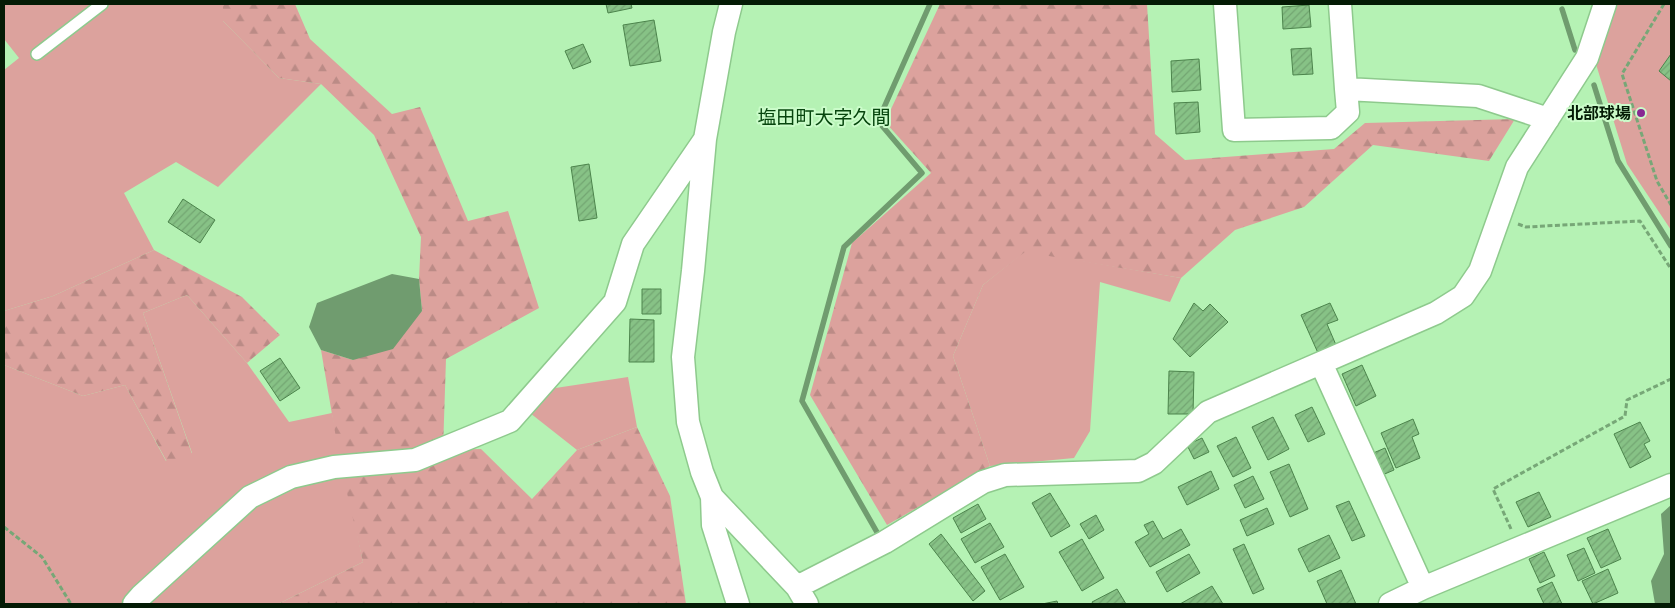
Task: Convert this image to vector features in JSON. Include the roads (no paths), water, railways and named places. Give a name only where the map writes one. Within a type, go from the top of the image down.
[{"type":"street","points":[[731,4],[724,32],[705,140],[683,357],[688,422],[702,472],[712,497],[713,525],[738,604]]},
{"type":"street","points":[[1225,4],[1234,130],[1331,128],[1348,112],[1340,4]]},
{"type":"street","points":[[712,497],[802,596],[983,482],[1005,475],[1138,471],[1154,463],[1208,412],[1436,313],[1463,296],[1480,270],[1517,167],[1587,58],[1605,4]]},
{"type":"street","points":[[1346,89],[1478,96],[1548,119]]},
{"type":"street","points":[[134,604],[140,596],[250,497],[291,477],[334,467],[415,460],[510,421],[616,302],[633,244],[705,140]]},
{"type":"street","points":[[1322,363],[1423,588]]},
{"type":"street","points":[[1390,604],[1423,588],[1671,485]]},
{"type":"lane","points":[[37,54],[102,4]]},
{"type":"waterway","points":[[878,534],[802,401],[844,247],[922,173],[878,121],[930,4]]},
{"type":"waterway","points":[[1562,9],[1575,50]]},
{"type":"waterway","points":[[1594,85],[1618,161],[1671,246]]},
{"type":"place","name":"北部球場","points":[[1641,113]]},
{"type":"district","name":"塩田町大字久間","points":[[824,117]]}]
